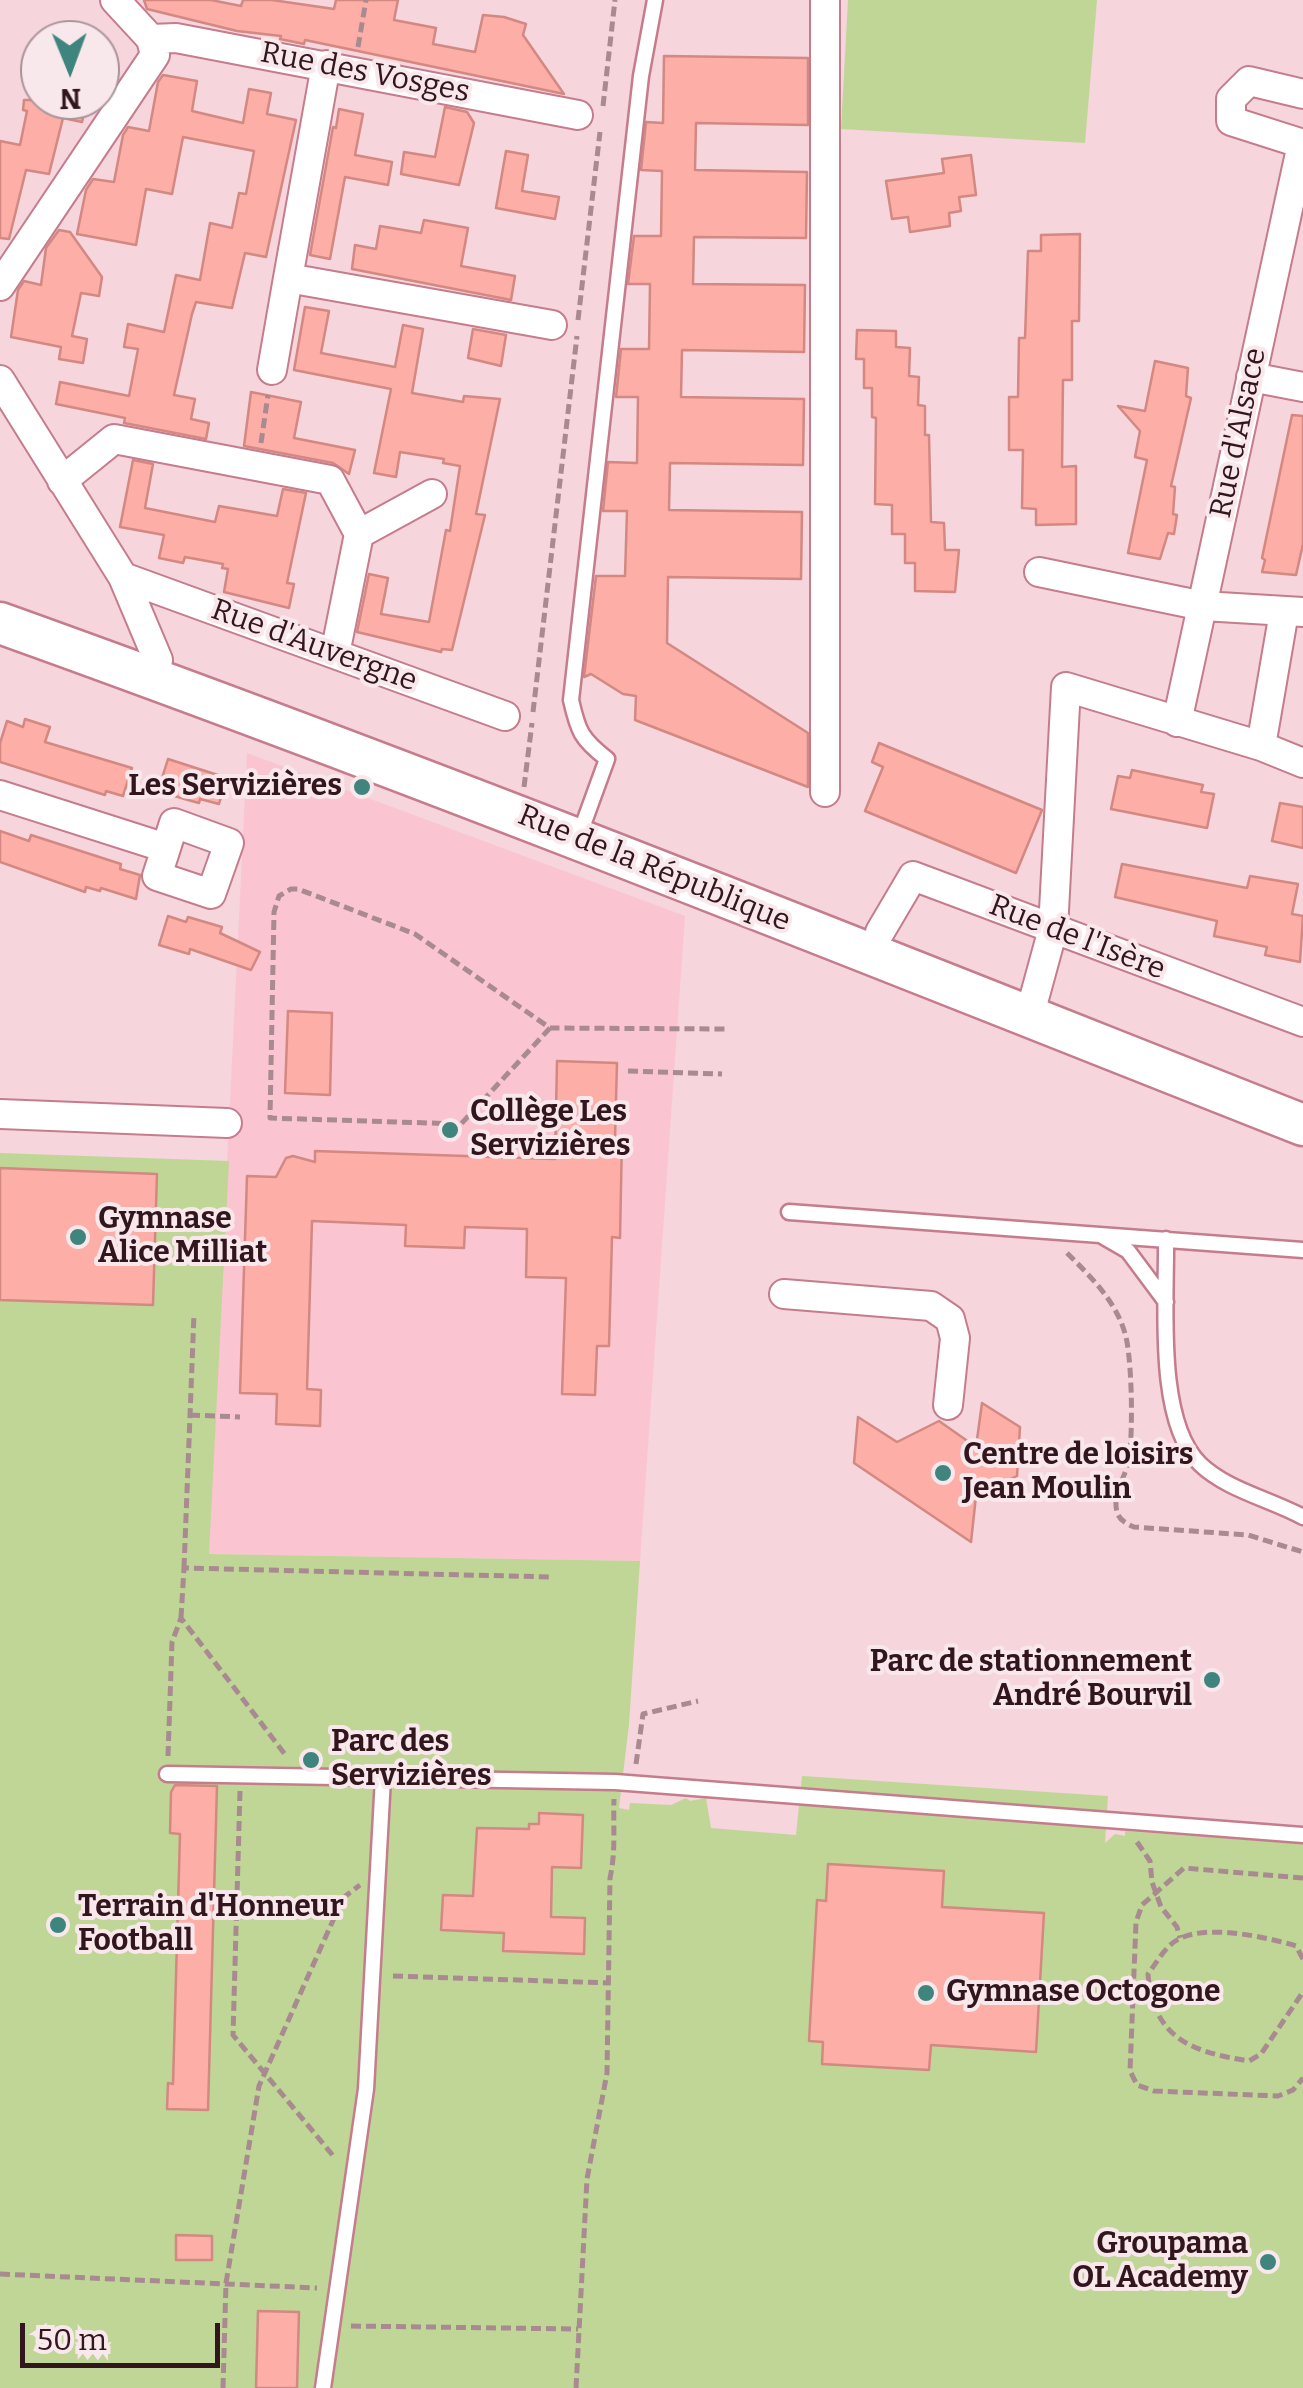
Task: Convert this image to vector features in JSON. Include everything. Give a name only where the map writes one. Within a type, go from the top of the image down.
[{"type":"main road","name":"Rue de la République","points":[[0,603],[158,660],[582,826],[880,932],[1303,1125]]},
{"type":"main road","name":"Rue de la République","points":[[0,622],[470,784],[524,790],[582,826],[1033,1005],[1303,1098]]},
{"type":"street","points":[[0,286],[155,55],[151,39],[115,0]]},
{"type":"street","points":[[825,0],[825,792]]},
{"type":"street","name":"Rue des Vosges","points":[[151,39],[176,38],[340,67],[578,115]]},
{"type":"street","points":[[272,370],[288,278],[340,67]]},
{"type":"street","points":[[1302,144],[1231,121],[1231,99],[1249,81],[1303,94]]},
{"type":"street","name":"Rue d'Alsace","points":[[1177,722],[1302,144]]},
{"type":"street","points":[[288,278],[552,324]]},
{"type":"street","points":[[1250,376],[1303,387]]},
{"type":"street","points":[[0,380],[124,577],[158,660]]},
{"type":"street","points":[[62,482],[114,439],[330,480],[359,534],[335,654]]},
{"type":"street","points":[[359,534],[432,494]]},
{"type":"street","points":[[1039,572],[1202,606],[1294,612],[1261,746]]},
{"type":"street","name":"Rue d'Auvergne","points":[[124,577],[505,716]]},
{"type":"street","points":[[1033,1005],[1052,928],[1066,687],[1261,746],[1303,763]]},
{"type":"street","points":[[0,795],[166,848]]},
{"type":"street","name":"Rue de l'Isère","points":[[880,932],[912,876],[1303,1022]]},
{"type":"street","points":[[0,1114],[226,1123]]},
{"type":"street","points":[[784,1294],[931,1306],[950,1319],[955,1338],[948,1405]]},
{"type":"lane","points":[[582,826],[606,759],[586,743],[578,730],[571,700],[639,96],[655,0]]},
{"type":"lane","points":[[789,1212],[1303,1250]]},
{"type":"lane","points":[[1098,1234],[1128,1251],[1167,1302]]},
{"type":"lane","points":[[1166,1239],[1170,1399],[1183,1437],[1198,1463],[1224,1482],[1303,1517]]},
{"type":"lane","points":[[167,1774],[616,1782],[1303,1835]]},
{"type":"lane","points":[[323,2388],[366,2089],[383,1778]]},
{"type":"path","points":[[340,67],[366,0]]},
{"type":"path","points":[[524,790],[615,0]]},
{"type":"path","points":[[258,466],[272,370]]},
{"type":"path","points":[[550,1028],[461,1124],[270,1118],[274,912],[279,896],[290,889],[298,890],[415,934],[550,1028],[725,1030]]},
{"type":"path","points":[[628,1071],[722,1074]]},
{"type":"path","points":[[1044,1230],[1100,1287],[1119,1316],[1128,1344],[1131,1436],[1128,1464],[1117,1500],[1123,1522],[1134,1527],[1248,1535],[1303,1552]]},
{"type":"path","points":[[167,1774],[172,1642],[181,1618],[184,1568],[194,1314]]},
{"type":"path","points":[[190,1415],[240,1417]]},
{"type":"path","points":[[184,1568],[550,1578]]},
{"type":"path","points":[[181,1618],[301,1776]]},
{"type":"path","points":[[633,1784],[643,1714],[698,1700]]},
{"type":"path","points":[[241,1775],[232,2036],[353,2180]]},
{"type":"path","points":[[576,2388],[587,2179],[607,2073],[610,1878],[616,1849],[612,1828],[616,1782]]},
{"type":"path","points":[[1126,1822],[1150,1861],[1161,1907],[1180,1938]]},
{"type":"path","points":[[1303,1878],[1184,1868],[1142,1905],[1136,1922],[1130,2071],[1136,2085],[1154,2092],[1278,2096],[1293,2090],[1303,2078]]},
{"type":"path","points":[[223,2388],[226,2283],[258,2086],[343,1898],[378,1871]]},
{"type":"path","points":[[1303,1959],[1296,1946],[1243,1934],[1204,1934],[1180,1938],[1148,1974],[1150,1998],[1162,2024],[1176,2039],[1249,2062],[1261,2054],[1303,1992]]},
{"type":"path","points":[[1296,1946],[1303,1936]]},
{"type":"path","points":[[374,1976],[610,1983]]},
{"type":"path","points":[[0,2274],[335,2290]]},
{"type":"path","points":[[331,2326],[578,2329]]},
{"type":"shaded area","name":"Collège Les Servizières","points":[[247,753],[685,916],[640,1561],[208,1554]]},
{"type":"green space","points":[[848,0],[1097,0],[1085,143],[841,129]]},
{"type":"green space","name":"Parc des Servizières","points":[[0,1153],[229,1161],[209,1554],[640,1561],[619,1808],[629,1810],[630,1803],[671,1805],[686,1798],[706,1798],[711,1828],[796,1835],[802,1776],[1108,1796],[1105,1843],[1115,1834],[1125,1836],[1125,1831],[1303,1844],[1303,2388],[0,2388]]},
{"type":"building","points":[[144,0],[211,0],[241,6],[243,0],[272,0],[334,9],[336,0],[398,0],[394,20],[436,28],[433,44],[475,52],[483,15],[504,17],[526,24],[523,35],[564,94],[305,40],[304,44],[280,39],[281,36],[237,31],[147,9]]},
{"type":"building","points":[[664,56],[808,58],[808,125],[696,123],[695,170],[807,172],[806,238],[694,237],[693,284],[805,285],[804,352],[682,350],[681,397],[804,399],[803,465],[670,463],[669,510],[802,512],[801,579],[668,577],[667,643],[808,733],[808,787],[635,720],[636,696],[623,694],[591,674],[584,677],[596,576],[625,576],[627,511],[603,511],[608,462],[637,463],[638,397],[616,397],[621,349],[649,349],[650,284],[628,284],[634,236],[661,236],[662,171],[641,170],[646,122],[663,123]]},
{"type":"building","points":[[163,75],[197,81],[192,111],[243,123],[249,89],[271,93],[267,114],[296,120],[266,257],[245,253],[232,308],[196,302],[192,314],[174,395],[195,399],[191,419],[209,423],[206,439],[124,423],[125,418],[56,404],[60,382],[129,396],[138,349],[124,347],[128,324],[164,332],[176,275],[200,280],[210,223],[232,228],[239,193],[246,194],[254,151],[183,137],[172,194],[146,189],[136,245],[77,234],[86,190],[93,179],[114,182],[128,127],[149,131],[158,82]]},
{"type":"building","points":[[445,107],[467,112],[474,123],[459,185],[401,174],[404,152],[435,157]]},
{"type":"building","points":[[339,109],[363,114],[355,155],[392,162],[388,185],[345,177],[330,259],[310,255]]},
{"type":"building","points":[[25,120],[62,120],[49,174],[26,170],[9,239],[0,238],[0,141],[20,145]]},
{"type":"building","points":[[506,151],[528,155],[522,191],[559,197],[555,219],[496,208]]},
{"type":"building","points":[[971,155],[976,195],[959,197],[961,211],[949,213],[950,226],[910,232],[908,217],[892,219],[886,181],[944,173],[942,159]]},
{"type":"building","points":[[424,220],[468,228],[461,266],[515,276],[511,300],[352,269],[355,245],[376,249],[380,226],[421,233]]},
{"type":"building","points":[[59,230],[70,232],[102,277],[99,296],[81,293],[72,336],[87,339],[83,363],[59,359],[61,347],[11,337],[18,290],[24,281],[41,285],[46,248]]},
{"type":"building","points":[[1080,234],[1079,321],[1072,321],[1072,380],[1063,380],[1062,467],[1076,466],[1076,524],[1036,525],[1036,509],[1022,508],[1023,450],[1009,450],[1009,397],[1018,397],[1019,338],[1025,338],[1028,251],[1041,251],[1041,235]]},
{"type":"building","points":[[305,307],[329,311],[321,353],[395,367],[403,325],[423,329],[412,393],[463,402],[464,396],[500,399],[476,514],[485,515],[452,650],[441,652],[357,632],[369,574],[388,578],[381,614],[429,622],[460,466],[443,463],[444,459],[400,452],[396,477],[374,473],[391,389],[294,370]]},
{"type":"building","points":[[473,329],[506,335],[501,366],[468,358]]},
{"type":"building","points":[[857,330],[896,331],[896,347],[910,348],[909,376],[919,377],[918,405],[925,406],[925,435],[929,435],[931,522],[944,523],[945,550],[959,550],[955,592],[915,591],[915,563],[905,563],[905,534],[892,534],[892,505],[875,504],[876,418],[872,417],[872,388],[864,388],[864,359],[856,359]]},
{"type":"building","points":[[1155,361],[1188,368],[1186,396],[1191,398],[1171,486],[1175,487],[1173,514],[1177,515],[1174,534],[1168,533],[1160,559],[1128,553],[1147,460],[1135,457],[1140,431],[1118,406],[1145,411]]},
{"type":"building","points":[[251,392],[301,402],[294,438],[355,450],[349,474],[333,463],[244,446]]},
{"type":"building","points":[[1292,415],[1303,416],[1303,544],[1296,575],[1262,572]]},
{"type":"building","points":[[133,460],[153,464],[145,508],[215,522],[219,506],[277,516],[283,489],[306,493],[287,583],[294,584],[289,608],[224,592],[228,569],[222,568],[223,564],[185,557],[183,563],[159,558],[164,535],[120,527]]},
{"type":"building","points":[[25,719],[50,727],[45,742],[132,768],[123,796],[106,791],[105,795],[0,762],[0,743],[7,721],[23,727]]},
{"type":"building","points":[[879,743],[1042,810],[1016,873],[865,811],[883,767],[872,762]]},
{"type":"building","points":[[168,759],[227,778],[219,804],[200,799],[199,803],[158,791]]},
{"type":"building","points":[[1132,770],[1203,785],[1201,792],[1214,794],[1207,828],[1111,809],[1118,776],[1130,778]]},
{"type":"building","points":[[1280,803],[1303,807],[1303,848],[1272,841]]},
{"type":"building","points":[[0,831],[29,841],[31,835],[121,864],[120,869],[140,875],[136,899],[101,888],[100,891],[86,887],[85,892],[0,862]]},
{"type":"building","points":[[1122,864],[1247,888],[1250,876],[1298,884],[1292,914],[1303,916],[1300,962],[1265,955],[1267,947],[1214,936],[1217,921],[1115,897]]},
{"type":"building","points":[[168,916],[186,922],[188,917],[222,927],[220,933],[260,952],[251,970],[190,949],[189,954],[159,945]]},
{"type":"building","points":[[288,1011],[332,1013],[330,1095],[285,1093]]},
{"type":"building","points":[[557,1061],[617,1063],[615,1138],[622,1137],[620,1238],[612,1237],[609,1346],[597,1346],[595,1395],[562,1394],[566,1278],[526,1277],[527,1229],[465,1227],[464,1248],[405,1246],[406,1225],[312,1221],[307,1389],[321,1390],[320,1426],[276,1424],[277,1394],[240,1393],[247,1176],[276,1177],[286,1158],[315,1162],[315,1151],[555,1159]]},
{"type":"building","name":"Gymnase Alice Milliat","points":[[0,1168],[157,1174],[153,1305],[0,1300]]},
{"type":"building","name":"Centre de loisirs Jean Moulin","points":[[982,1403],[1020,1427],[1017,1476],[976,1496],[971,1542],[854,1463],[858,1417],[897,1442],[939,1421],[976,1447]]},
{"type":"building","points":[[175,1785],[217,1786],[208,2110],[167,2109],[168,2083],[173,2084],[180,1834],[170,1833],[171,1792]]},
{"type":"building","points":[[539,1813],[583,1815],[581,1868],[552,1867],[551,1917],[585,1918],[584,1954],[503,1951],[504,1933],[441,1930],[443,1895],[473,1896],[477,1828],[529,1829],[529,1824],[539,1824]]},
{"type":"building","name":"Gymnase Octogone","points":[[828,1864],[944,1871],[942,1907],[1044,1913],[1036,2052],[931,2045],[929,2070],[822,2064],[823,2042],[809,2041],[817,1900],[826,1901]]},
{"type":"building","points":[[176,2235],[212,2236],[212,2260],[176,2260]]},
{"type":"building","points":[[258,2311],[299,2312],[297,2388],[256,2388]]},
{"type":"place","name":"Les Servizières","points":[[362,787]]},
{"type":"place","name":"Collège Les Servizières","points":[[450,1130]]},
{"type":"place","name":"Gymnase Alice Milliat","points":[[78,1237]]},
{"type":"place","name":"Centre de loisirs Jean Moulin","points":[[943,1473]]},
{"type":"place","name":"Parc de stationnement André Bourvil","points":[[1212,1680]]},
{"type":"place","name":"Parc des Servizières","points":[[311,1760]]},
{"type":"place","name":"Terrain d'Honneur Football","points":[[58,1925]]},
{"type":"place","name":"Gymnase Octogone","points":[[926,1993]]},
{"type":"place","name":"Groupama OL Academy","points":[[1268,2262]]}]
